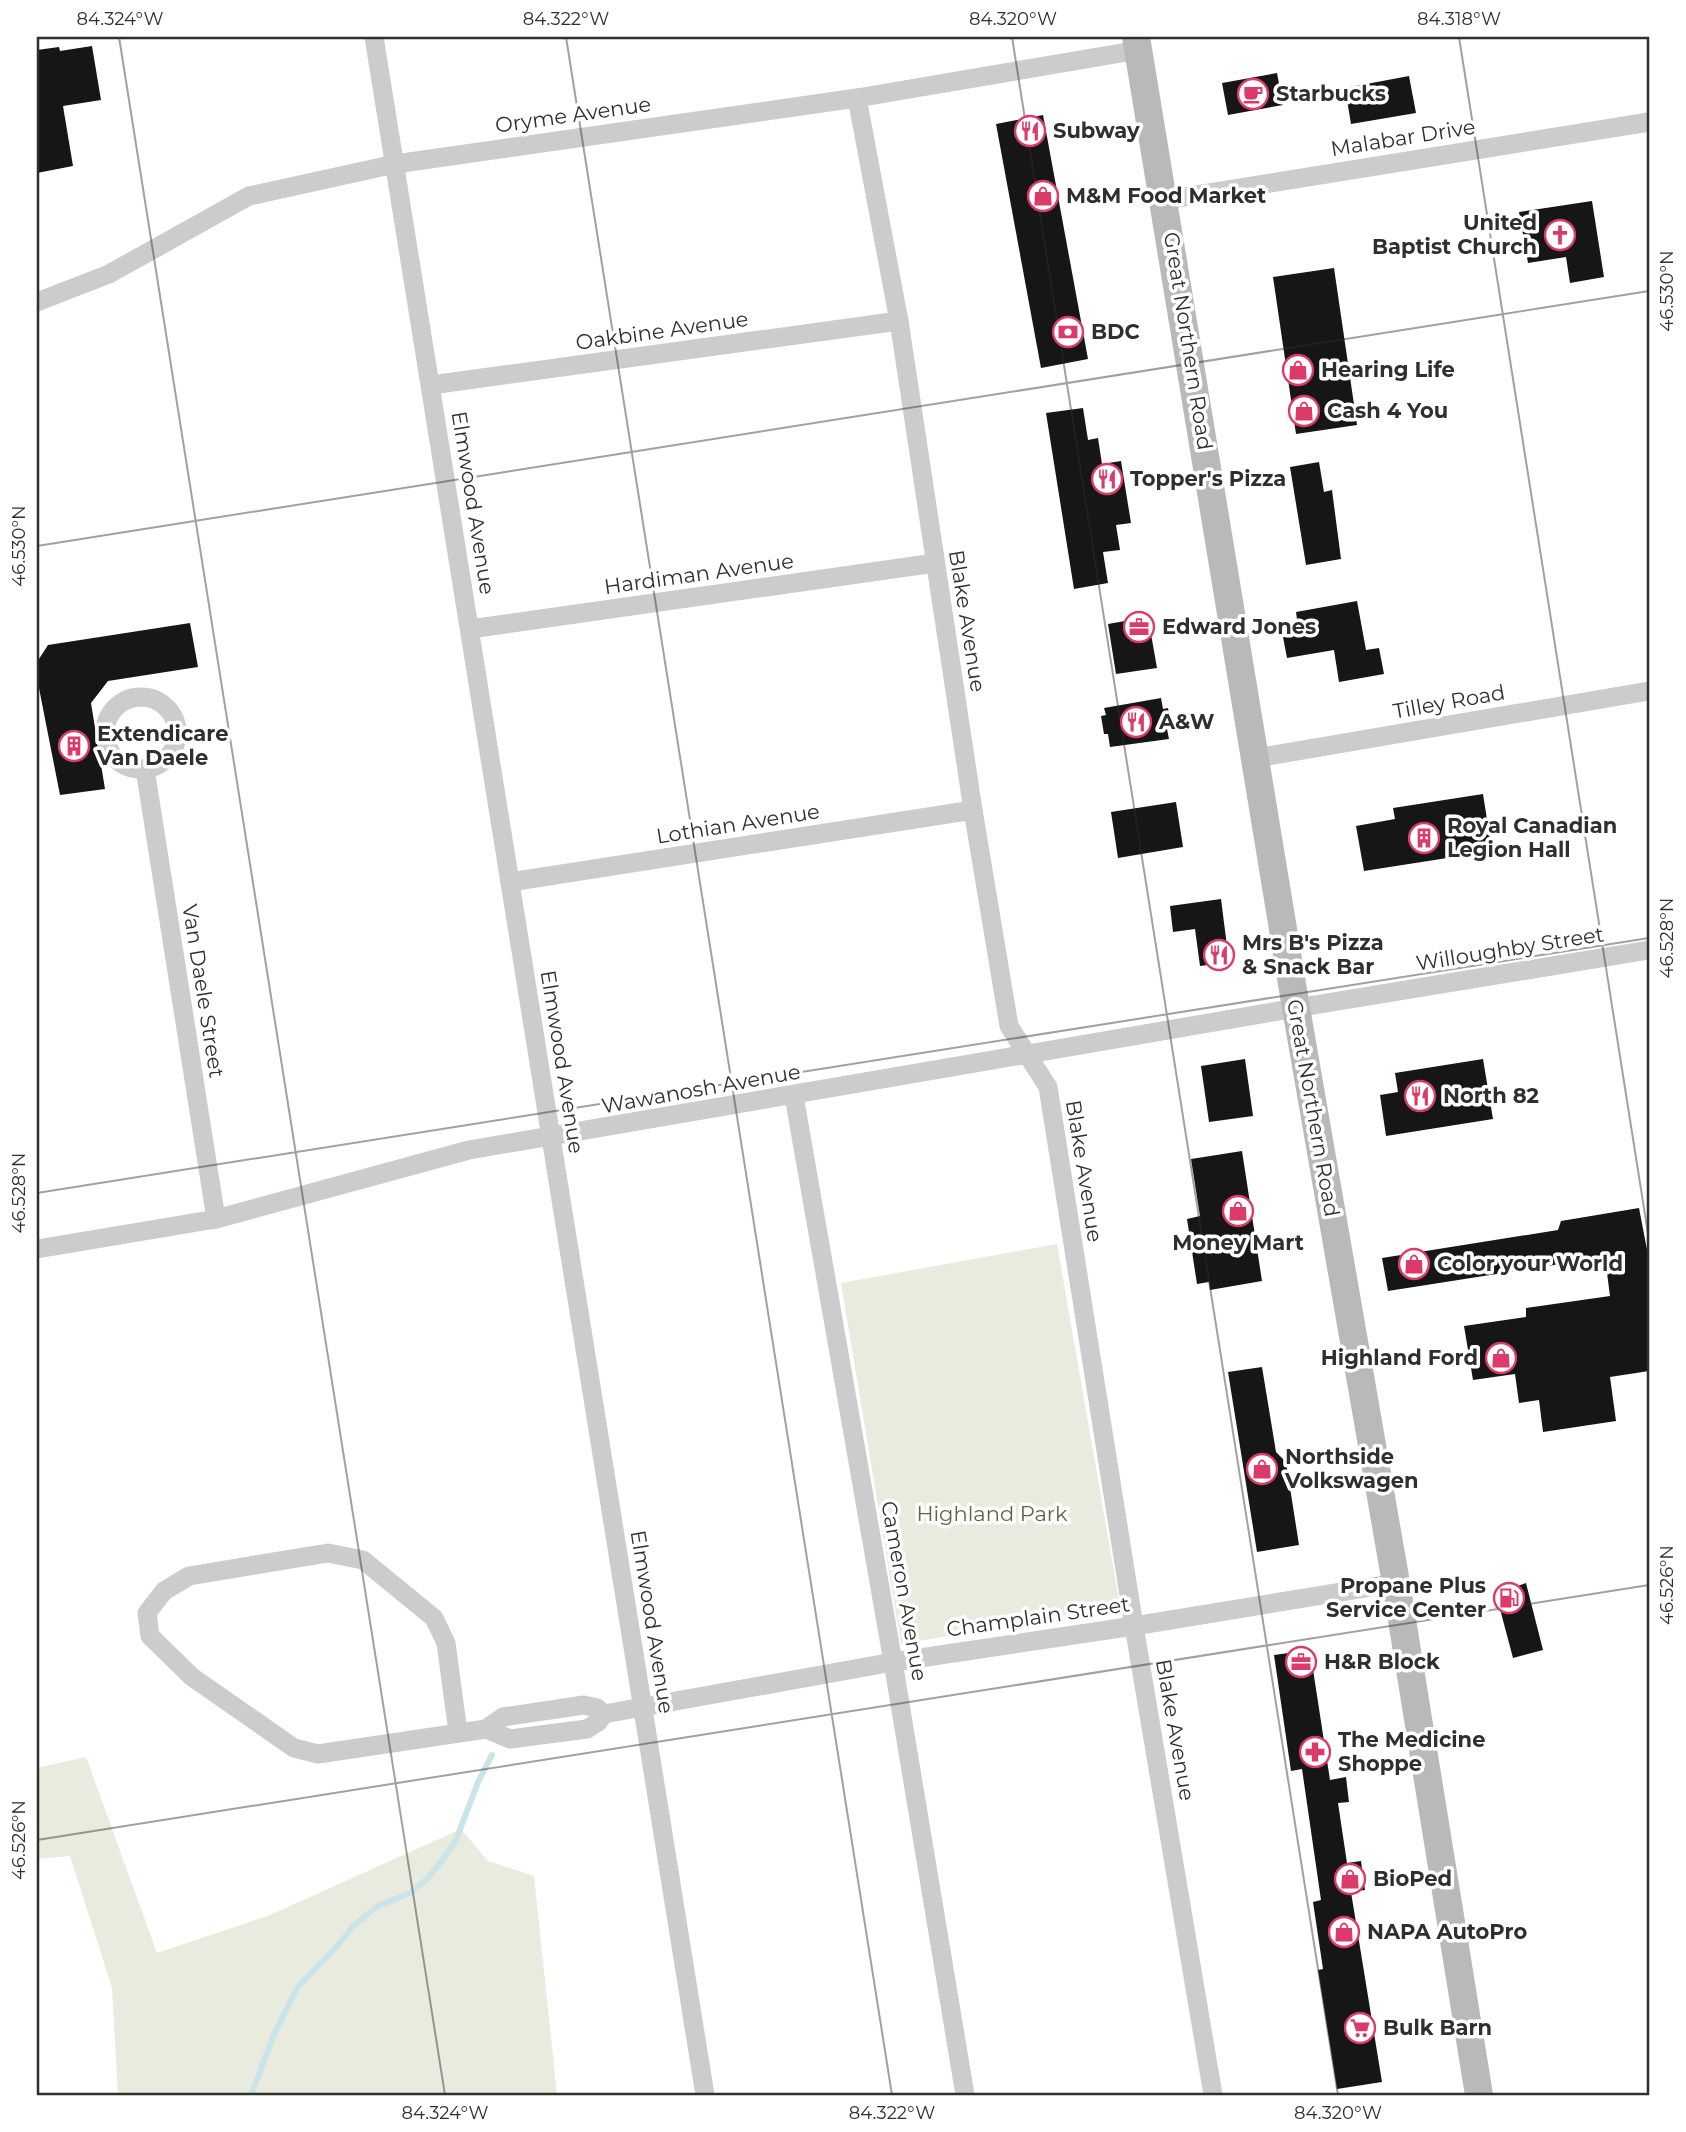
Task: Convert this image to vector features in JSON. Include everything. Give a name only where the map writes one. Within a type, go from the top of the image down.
[{"type":"main road","name":"Great Northern Road","points":[[1138,43],[1296,1008],[1396,1583],[1479,2095]]},
{"type":"street","name":"Elmwood Avenue","points":[[374,37],[705,2095]]},
{"type":"street","name":"Oryme Avenue","points":[[37,302],[108,274],[250,196],[395,164],[857,98],[1138,43]]},
{"type":"street","name":"Blake Avenue","points":[[857,98],[899,321],[973,810],[1009,1026],[1048,1087],[1213,2095]]},
{"type":"street","name":"Malabar Drive","points":[[1164,200],[1649,121]]},
{"type":"street","name":"Oakbine Avenue","points":[[430,385],[899,321]]},
{"type":"street","name":"Hardiman Avenue","points":[[470,629],[935,563]]},
{"type":"street","name":"Tilley Road","points":[[1256,758],[1649,691]]},
{"type":"street","name":"Van Daele Street","points":[[145,769],[216,1219]]},
{"type":"street","name":"Lothian Avenue","points":[[510,882],[973,810]]},
{"type":"street","name":"Willoughby Street","points":[[1296,1008],[1649,950]]},
{"type":"street","name":"Wawanosh Avenue","points":[[37,1248],[216,1219],[469,1150],[1296,1008]]},
{"type":"street","name":"Cameron Avenue","points":[[794,1096],[965,2095]]},
{"type":"street","name":"Champlain Street","points":[[458,1732],[446,1643],[434,1618],[363,1560],[328,1553],[188,1576],[164,1591],[147,1613],[150,1636],[192,1677],[294,1748],[318,1754],[486,1729],[503,1717],[584,1705],[597,1708],[604,1714],[893,1662],[1396,1583]]},
{"type":"green space","name":"Highland Park","points":[[1057,1244],[1120,1606],[901,1644],[841,1283]]},
{"type":"green space","points":[[86,1757],[157,1953],[270,1915],[461,1829],[488,1861],[534,1876],[557,2095],[118,2095],[112,1988],[70,1856],[37,1859],[37,1768]]},
{"type":"building","points":[[92,46],[101,100],[63,106],[73,166],[37,173],[37,50],[59,47],[60,51]]},
{"type":"building","name":"Starbucks","points":[[1277,73],[1283,105],[1228,115],[1222,83]]},
{"type":"building","points":[[1409,76],[1416,113],[1351,124],[1345,88]]},
{"type":"building","points":[[1043,115],[1088,359],[1041,368],[996,124]]},
{"type":"building","name":"United Baptist Church","points":[[1592,201],[1604,277],[1570,283],[1566,257],[1528,263],[1519,212]]},
{"type":"building","points":[[1334,268],[1357,425],[1296,434],[1273,277]]},
{"type":"building","points":[[1083,408],[1088,440],[1098,438],[1102,464],[1121,461],[1131,523],[1116,525],[1120,550],[1103,552],[1108,583],[1074,589],[1046,413]]},
{"type":"building","points":[[1319,462],[1324,492],[1332,490],[1341,559],[1306,565],[1290,467]]},
{"type":"building","points":[[1357,601],[1366,650],[1379,648],[1384,674],[1339,682],[1334,650],[1287,658],[1283,637],[1299,634],[1296,612]]},
{"type":"building","points":[[1148,617],[1157,668],[1116,674],[1108,624]]},
{"type":"building","name":"Extendicare Van Daele","points":[[190,623],[198,667],[108,681],[91,703],[105,789],[60,795],[37,678],[37,662],[48,645]]},
{"type":"building","name":"A&W","points":[[1161,698],[1163,709],[1168,708],[1172,728],[1167,729],[1169,739],[1110,747],[1108,734],[1104,734],[1101,716],[1106,715],[1104,708]]},
{"type":"building","name":"Royal Canadian Legion Hall","points":[[1483,794],[1492,851],[1364,871],[1356,826],[1395,819],[1393,808]]},
{"type":"building","points":[[1176,802],[1183,847],[1118,858],[1111,812]]},
{"type":"building","points":[[1221,899],[1229,962],[1200,966],[1195,929],[1173,932],[1170,906]]},
{"type":"building","points":[[1245,1059],[1253,1116],[1209,1122],[1201,1066]]},
{"type":"building","points":[[1483,1059],[1493,1119],[1386,1136],[1380,1095],[1398,1092],[1395,1073]]},
{"type":"building","points":[[1242,1151],[1262,1281],[1210,1290],[1209,1282],[1197,1284],[1187,1219],[1200,1216],[1191,1159]]},
{"type":"building","points":[[1639,1208],[1649,1260],[1649,1371],[1610,1377],[1616,1421],[1543,1432],[1539,1400],[1519,1403],[1515,1374],[1473,1380],[1464,1326],[1526,1317],[1526,1308],[1610,1296],[1605,1257],[1388,1291],[1382,1258],[1558,1230],[1561,1221]]},
{"type":"building","points":[[1262,1367],[1276,1452],[1286,1462],[1299,1545],[1257,1552],[1228,1372]]},
{"type":"building","points":[[1526,1583],[1543,1650],[1513,1658],[1496,1594]]},
{"type":"building","points":[[1310,1650],[1330,1780],[1346,1777],[1349,1802],[1338,1803],[1347,1863],[1361,1861],[1365,1890],[1351,1892],[1382,2082],[1337,2089],[1318,1970],[1323,1969],[1313,1902],[1321,1900],[1302,1769],[1291,1771],[1274,1655]]},
{"type":"waterway","points":[[251,2095],[273,2037],[297,1988],[354,1925],[378,1906],[410,1893],[427,1879],[456,1840],[478,1782],[492,1755]]},
{"type":"place","name":"Starbucks","points":[[1253,94]]},
{"type":"place","name":"Subway","points":[[1030,131]]},
{"type":"place","name":"M&M Food Market","points":[[1043,196]]},
{"type":"place","name":"United Baptist Church","points":[[1560,235]]},
{"type":"place","name":"BDC","points":[[1068,332]]},
{"type":"place","name":"Hearing Life","points":[[1298,370]]},
{"type":"place","name":"Cash 4 You","points":[[1304,411]]},
{"type":"place","name":"Topper's Pizza","points":[[1107,479]]},
{"type":"place","name":"Edward Jones","points":[[1139,627]]},
{"type":"place","name":"A&W","points":[[1136,722]]},
{"type":"place","name":"Extendicare Van Daele","points":[[74,746]]},
{"type":"place","name":"Royal Canadian Legion Hall","points":[[1424,838]]},
{"type":"place","name":"Mrs B's Pizza & Snack Bar","points":[[1219,955]]},
{"type":"place","name":"North 82","points":[[1420,1096]]},
{"type":"place","name":"Money Mart","points":[[1238,1211]]},
{"type":"place","name":"Color your World","points":[[1414,1264]]},
{"type":"place","name":"Highland Ford","points":[[1501,1358]]},
{"type":"place","name":"Northside Volkswagen","points":[[1262,1469]]},
{"type":"place","name":"Propane Plus Service Center","points":[[1509,1598]]},
{"type":"place","name":"H&R Block","points":[[1301,1662]]},
{"type":"place","name":"The Medicine Shoppe","points":[[1315,1752]]},
{"type":"place","name":"BioPed","points":[[1350,1879]]},
{"type":"place","name":"NAPA AutoPro","points":[[1344,1932]]},
{"type":"place","name":"Bulk Barn","points":[[1360,2028]]}]
